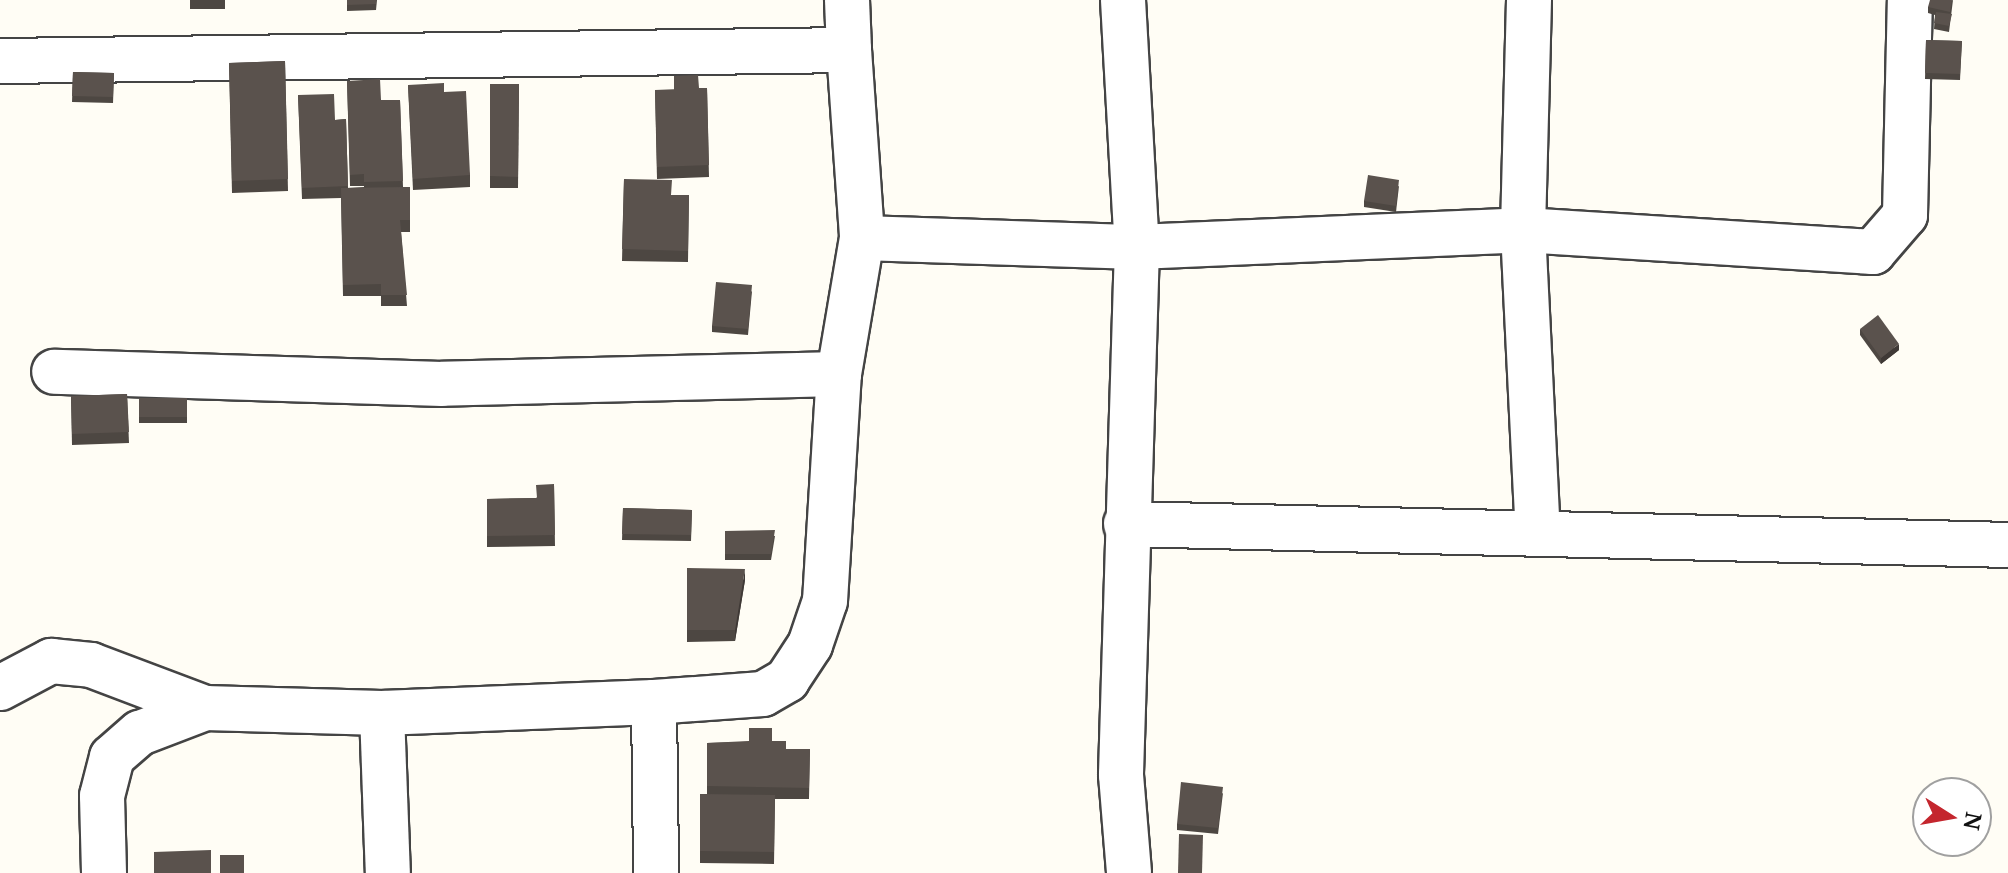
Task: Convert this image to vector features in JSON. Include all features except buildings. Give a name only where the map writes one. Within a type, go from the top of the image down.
[{"type":"street","points":[[0,688],[51,661],[91,665],[205,708],[382,713],[654,702],[763,694],[787,680],[810,645],[825,601],[839,374],[862,238],[847,0]]},
{"type":"street","points":[[1123,0],[1137,247],[1126,524],[1121,775],[1129,873]]},
{"type":"street","points":[[1529,0],[1523,230],[1538,534]]},
{"type":"street","points":[[862,238],[1137,247],[1523,230],[1873,252],[1905,215],[1910,0]]},
{"type":"street","points":[[0,61],[849,50]]},
{"type":"street","points":[[54,372],[442,384],[839,374]]},
{"type":"street","points":[[1126,524],[2008,545]]},
{"type":"street","points":[[654,702],[656,873]]},
{"type":"street","points":[[104,873],[102,796],[112,757],[140,733],[205,708]]},
{"type":"street","points":[[382,713],[388,873]]}]
